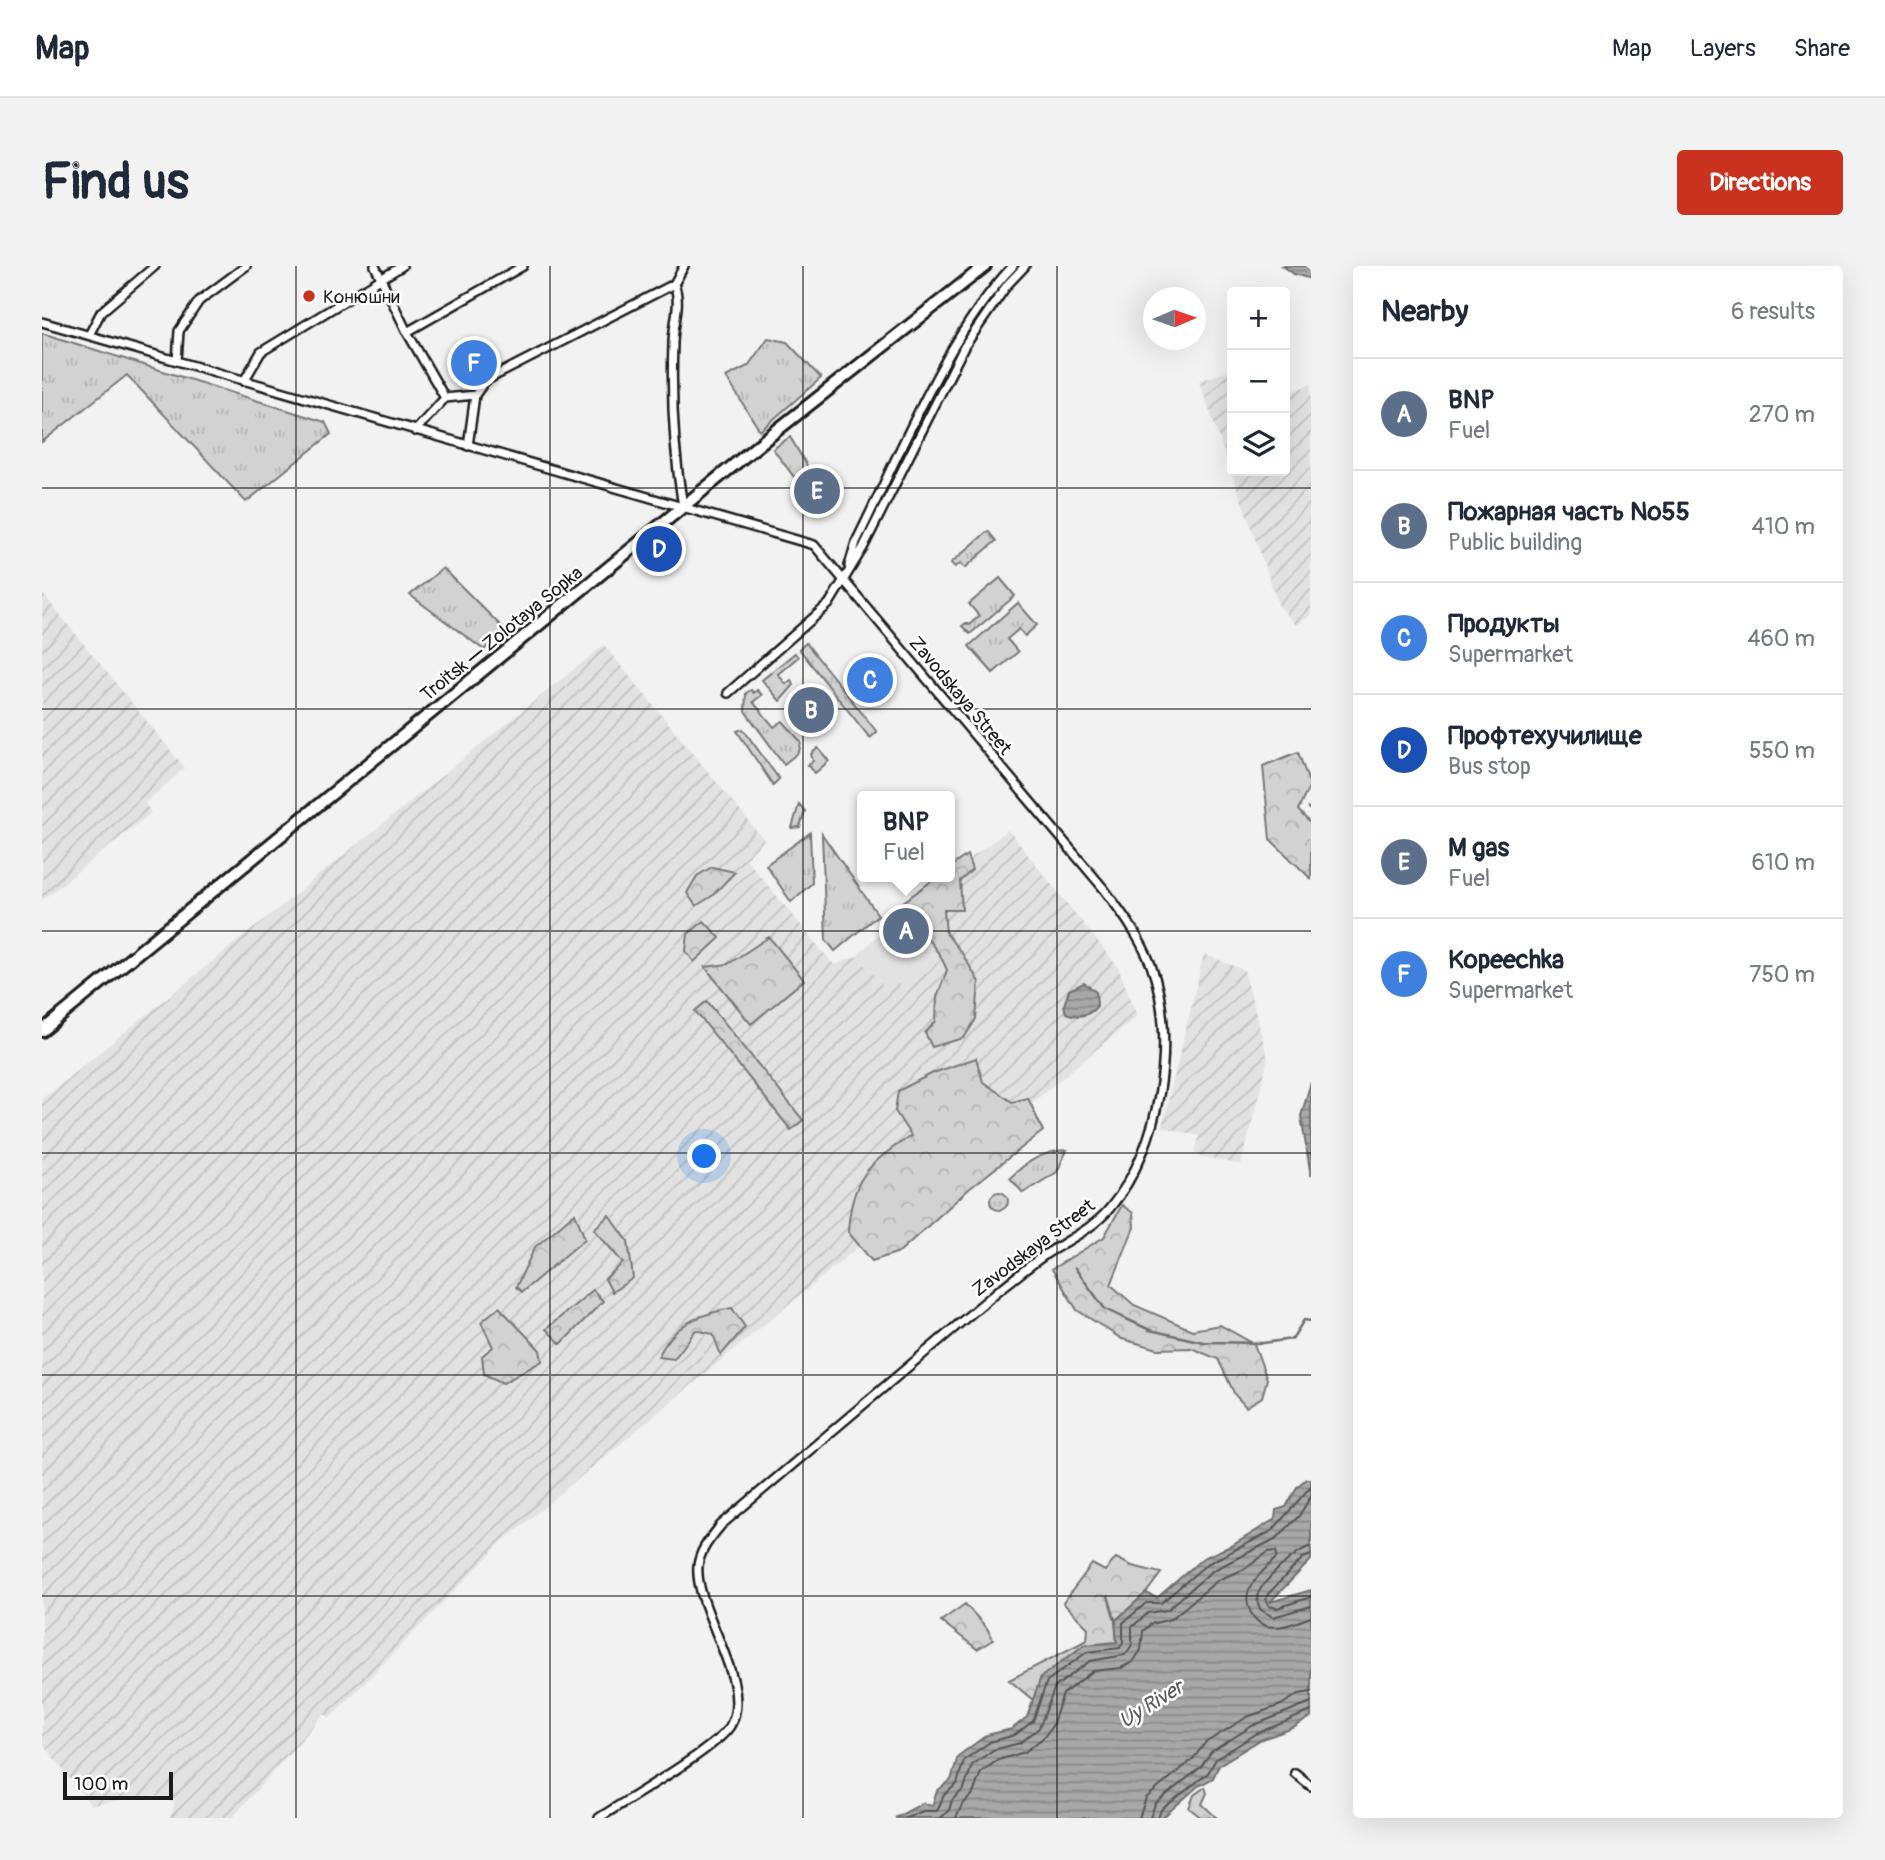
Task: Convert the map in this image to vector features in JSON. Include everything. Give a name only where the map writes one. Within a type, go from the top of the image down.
[{"type":"street","points":[[89,335],[101,312],[155,266]]},
{"type":"street","points":[[177,361],[179,331],[199,301],[246,266]]},
{"type":"street","points":[[375,266],[407,332],[445,398]]},
{"type":"street","points":[[244,381],[261,352],[402,266]]},
{"type":"street","points":[[407,332],[523,266]]},
{"type":"street","points":[[468,446],[475,395],[485,382],[674,284],[684,266]]},
{"type":"street","name":"Troitsk — Zolotaya Sopka","points":[[42,1031],[683,507],[985,266]]},
{"type":"street","points":[[845,580],[856,542],[951,353],[978,310],[1013,266]]},
{"type":"street","points":[[728,693],[829,604],[845,580],[964,347],[1007,285],[1026,266]]},
{"type":"street","points":[[674,284],[678,294],[673,342],[675,435],[683,507]]},
{"type":"street","name":"Zavodskaya Street","points":[[42,321],[814,545],[1104,889],[1142,943],[1159,991],[1165,1047],[1157,1105],[1150,1131],[1128,1179],[1111,1207],[1098,1221],[1035,1262],[999,1290],[721,1525],[705,1545],[698,1567],[732,1681],[736,1702],[734,1716],[730,1725],[715,1741],[598,1818]]},
{"type":"street","points":[[415,431],[445,398],[475,395]]},
{"type":"street","points":[[1295,1773],[1311,1786]]},
{"type":"shaded area","points":[[1227,372],[1227,460],[1199,381]]},
{"type":"shaded area","points":[[1311,384],[1311,616],[1296,625],[1279,606],[1233,476],[1290,476],[1290,393]]},
{"type":"shaded area","points":[[829,468],[843,488],[810,512],[796,492]]},
{"type":"shaded area","points":[[42,593],[185,768],[145,803],[151,813],[42,900]]},
{"type":"shaded area","points":[[604,645],[764,840],[746,859],[834,965],[857,956],[888,991],[896,982],[905,991],[940,960],[901,911],[939,882],[955,882],[955,870],[1008,830],[1118,967],[1137,1016],[502,1542],[330,1718],[324,1714],[232,1818],[170,1818],[175,1803],[155,1796],[91,1805],[42,1743],[42,1099]]},
{"type":"shaded area","points":[[901,911],[940,960],[905,991],[888,991],[857,956]]},
{"type":"shaded area","points":[[1204,954],[1244,970],[1268,1059],[1241,1165],[1194,1155],[1199,1136],[1162,1127]]},
{"type":"green space","points":[[1005,278],[1007,280],[985,310],[863,543],[859,542],[951,358]]},
{"type":"green space","points":[[42,333],[325,422],[331,434],[246,502],[127,375],[42,442]]},
{"type":"green space","points":[[768,338],[787,342],[821,378],[760,431],[726,377],[748,366]]},
{"type":"green space","points":[[790,437],[815,479],[802,488],[800,475],[794,477],[773,449]]},
{"type":"green space","points":[[988,531],[996,541],[965,568],[961,563],[955,567],[951,563]]},
{"type":"green space","points":[[443,568],[505,630],[484,650],[410,595]]},
{"type":"green space","points":[[1000,578],[1015,596],[970,634],[962,626],[966,623],[969,625],[979,616],[969,604]]},
{"type":"green space","points":[[1018,603],[1037,625],[1025,636],[1019,629],[1007,639],[1018,652],[993,673],[969,646]]},
{"type":"green space","points":[[806,643],[877,732],[870,738],[799,649]]},
{"type":"green space","points":[[795,653],[798,657],[778,674],[786,684],[791,680],[794,685],[780,701],[762,680]]},
{"type":"green space","points":[[751,690],[754,693],[757,690],[762,695],[753,702],[774,727],[783,721],[801,742],[799,752],[784,764],[745,711],[746,693]]},
{"type":"green space","points":[[743,729],[779,779],[773,785],[737,731]]},
{"type":"green space","points":[[818,748],[829,761],[815,773],[808,765],[813,761],[811,754]]},
{"type":"green space","points":[[1298,752],[1310,785],[1298,810],[1311,824],[1311,879],[1270,839],[1263,766]]},
{"type":"green space","points":[[799,804],[805,811],[800,827],[792,828]]},
{"type":"green space","points":[[810,833],[812,883],[791,902],[766,865]]},
{"type":"green space","points":[[822,834],[878,915],[835,951],[826,940]]},
{"type":"green space","points":[[967,855],[972,870],[960,881],[962,910],[944,910],[946,933],[979,982],[976,1019],[964,1038],[932,1047],[925,1033],[936,1021],[937,997],[947,970],[941,957],[902,903],[930,882],[955,882],[955,863]]},
{"type":"green space","points":[[712,867],[735,872],[712,896],[696,906],[687,893],[697,876]]},
{"type":"green space","points":[[704,921],[720,938],[694,962],[686,951],[688,934]]},
{"type":"green space","points":[[769,937],[804,980],[751,1024],[705,967],[728,964]]},
{"type":"green space","points":[[707,1001],[803,1120],[791,1130],[695,1011]]},
{"type":"green space","points":[[976,1058],[983,1082],[1012,1102],[1028,1098],[1043,1131],[969,1189],[899,1252],[872,1261],[848,1232],[850,1214],[853,1198],[864,1174],[883,1155],[911,1136],[895,1111],[898,1091],[933,1073]]},
{"type":"green space","points":[[1067,1150],[1057,1172],[1023,1193],[1010,1178],[1035,1158]]},
{"type":"green space","points":[[999,1192],[1005,1195],[1008,1201],[1005,1207],[999,1210],[993,1207],[990,1201],[993,1195]]},
{"type":"green space","points":[[1122,1205],[1133,1213],[1134,1227],[1111,1285],[1134,1305],[1192,1330],[1220,1325],[1254,1344],[1267,1379],[1262,1397],[1246,1407],[1235,1395],[1218,1359],[1191,1348],[1158,1349],[1122,1339],[1077,1310],[1052,1269],[1104,1237]]},
{"type":"green space","points":[[575,1213],[585,1239],[522,1292],[516,1287],[535,1247]]},
{"type":"green space","points":[[609,1215],[628,1241],[633,1278],[612,1292],[605,1279],[623,1263],[594,1229]]},
{"type":"green space","points":[[593,1290],[603,1301],[561,1344],[546,1329]]},
{"type":"green space","points":[[499,1307],[540,1350],[542,1361],[503,1383],[484,1374],[482,1356],[493,1347],[481,1322]]},
{"type":"green space","points":[[732,1308],[745,1327],[721,1355],[713,1334],[696,1330],[674,1359],[658,1357],[671,1336],[688,1323]]},
{"type":"green space","points":[[1116,1558],[1132,1566],[1161,1573],[1146,1593],[1115,1621],[1117,1642],[1041,1677],[1033,1700],[1009,1680],[1087,1640],[1088,1628],[1063,1603],[1092,1564],[1105,1571]]},
{"type":"green space","points":[[965,1604],[987,1628],[993,1640],[977,1649],[941,1621]]},
{"type":"green space","points":[[1205,1787],[1207,1793],[1202,1804],[1217,1818],[1202,1818],[1189,1808],[1194,1795]]},
{"type":"water","points":[[1283,266],[1311,266],[1311,279],[1294,274]]},
{"type":"water","points":[[1084,983],[1096,992],[1097,1006],[1083,1016],[1066,1013],[1064,1005],[1069,990]]},
{"type":"water","points":[[1311,1082],[1311,1176],[1301,1116]]},
{"type":"water","name":"Uy River","points":[[1306,1479],[1311,1479],[1311,1560],[1270,1602],[1311,1590],[1311,1717],[1293,1728],[1260,1740],[1219,1765],[1213,1778],[1197,1787],[1162,1818],[895,1818],[923,1803],[932,1806],[937,1791],[951,1780],[958,1756],[987,1735],[1012,1729],[1027,1717],[1041,1677],[1084,1645],[1117,1642],[1115,1621],[1146,1593],[1157,1598],[1203,1558],[1233,1545],[1275,1519],[1276,1510],[1286,1507],[1297,1487]]},
{"type":"waterway","points":[[1075,1268],[1105,1309],[1150,1330],[1203,1342],[1263,1343],[1292,1339],[1304,1320],[1311,1321]]},
{"type":"waterway","points":[[1108,1596],[1116,1623]]},
{"type":"place","name":"Конюшни","points":[[309,296]]},
{"type":"place","name":"Kopeechka","points":[[474,363]]},
{"type":"place","name":"M gas","points":[[817,491]]},
{"type":"place","name":"Профтехучилище","points":[[659,549]]},
{"type":"place","name":"Продукты","points":[[870,680]]},
{"type":"place","name":"Пожарная часть №55","points":[[811,710]]},
{"type":"place","name":"BNP","points":[[906,931]]}]
